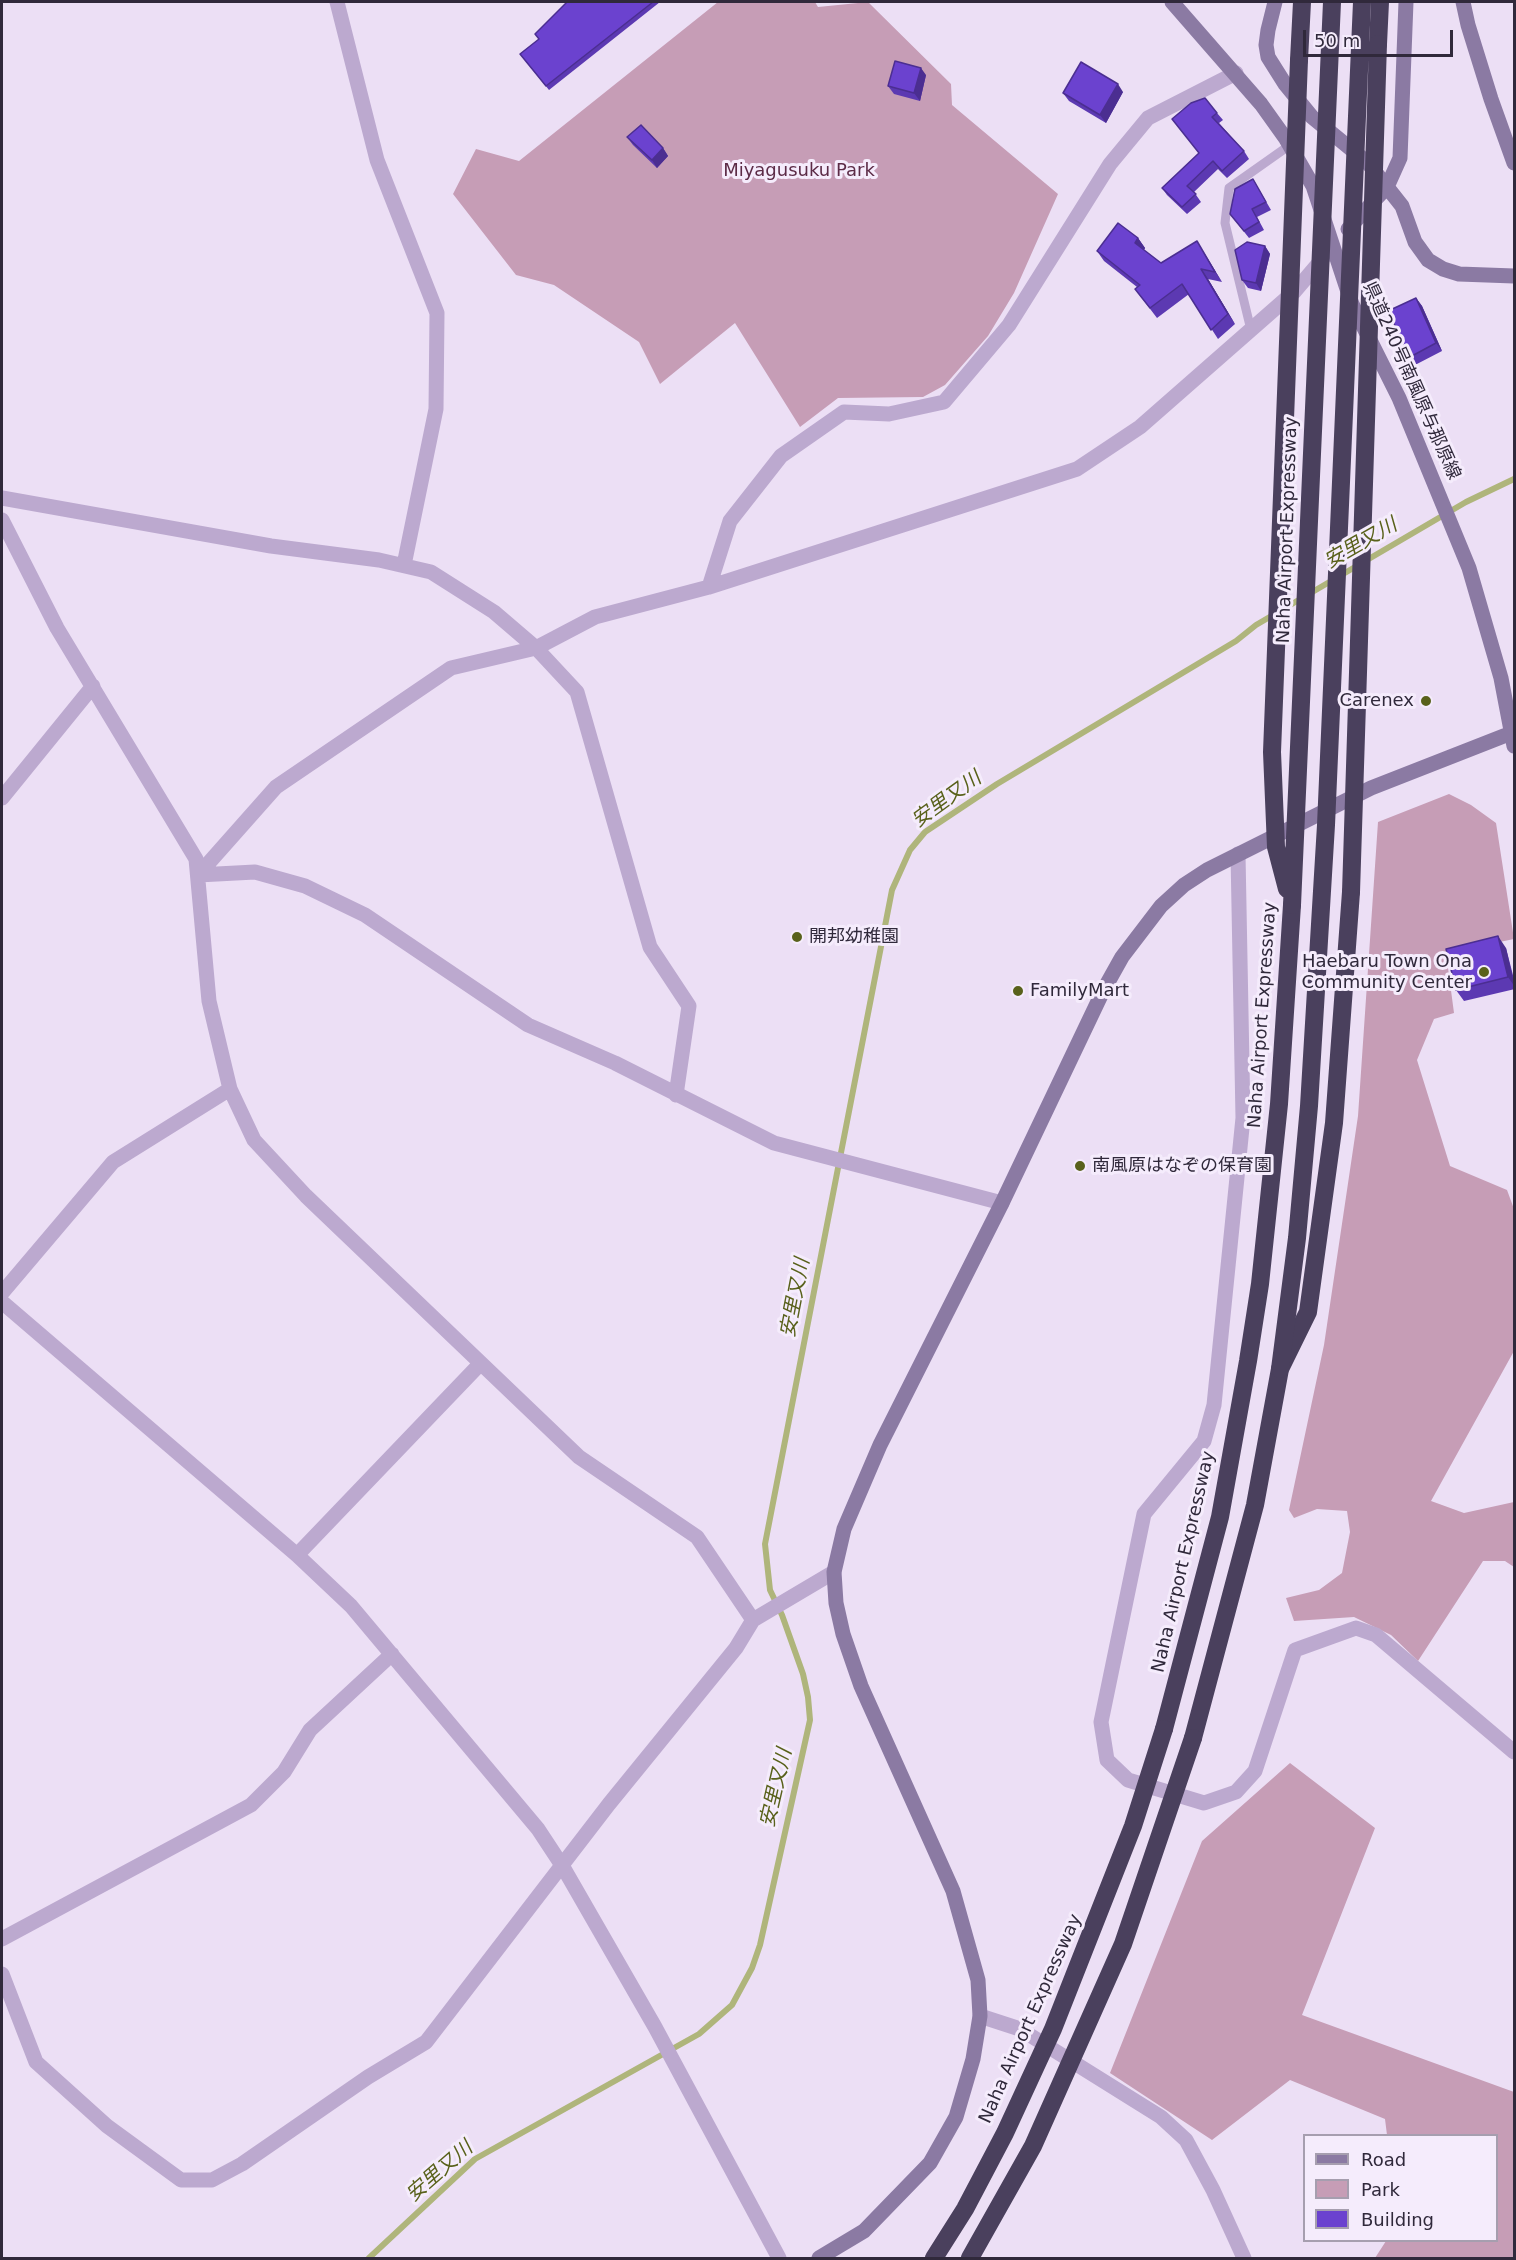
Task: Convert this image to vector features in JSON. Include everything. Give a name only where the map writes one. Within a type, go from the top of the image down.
[{"type":"highway","points":[[1292,905],[1276,847],[1272,752],[1302,2]]},
{"type":"highway","name":"Naha Airport Expressway","points":[[934,2259],[965,2208],[1005,2133],[1053,2029],[1133,1826],[1164,1730],[1220,1517],[1260,1284],[1279,1104],[1292,905],[1332,2]]},
{"type":"highway","points":[[970,2259],[1033,2146],[1123,1944],[1193,1738],[1255,1505],[1280,1369],[1297,1238],[1310,1094],[1327,813],[1362,2]]},
{"type":"highway","points":[[1280,1369],[1308,1312],[1334,1123],[1347,973],[1380,2]]},
{"type":"street","points":[[337,2],[377,160],[436,313],[436,409],[404,565]]},
{"type":"street","name":"県道240号南風原与那原線","points":[[1172,2],[1236,73],[1290,145],[1313,186],[1352,304],[1399,398],[1452,526],[1483,614],[1514,737]]},
{"type":"street","points":[[1275,2],[1266,45],[1268,57],[1285,84],[1312,117],[1368,164],[1402,206],[1415,242],[1428,260],[1443,269],[1459,274],[1515,276]]},
{"type":"street","points":[[198,875],[276,787],[452,668],[536,648],[595,617],[709,587],[1077,469],[1140,427],[1300,286],[1387,187],[1400,158],[1406,2]]},
{"type":"street","points":[[1463,2],[1491,99],[1515,163]]},
{"type":"street","points":[[709,587],[730,521],[781,456],[844,412],[889,414],[944,402],[1008,325],[1110,165],[1148,118],[1236,73]]},
{"type":"street","points":[[2,498],[271,546],[404,565],[431,572],[494,612],[536,648],[577,692],[650,947],[689,1006],[676,1095]]},
{"type":"street","points":[[2,520],[57,628],[196,859],[208,1001],[230,1089],[254,1140],[306,1196],[579,1457],[697,1537],[753,1620]]},
{"type":"street","points":[[2,798],[93,686]]},
{"type":"street","points":[[819,2259],[864,2231],[930,2163],[956,2117],[973,2060],[980,2016],[978,1980],[953,1891],[861,1686],[843,1634],[834,1572],[844,1529],[880,1445],[1122,957],[1161,906],[1184,885],[1238,854],[1371,788],[1514,737]]},
{"type":"street","points":[[1238,854],[1243,1118],[1214,1405],[1204,1441],[1144,1514],[1101,1722],[1107,1760],[1128,1780],[1204,1803],[1236,1792],[1255,1771],[1295,1650],[1356,1628],[1376,1635],[1515,1752]]},
{"type":"street","points":[[198,875],[255,872],[305,886],[365,915],[528,1025],[615,1063],[774,1143],[1002,1203]]},
{"type":"street","points":[[2,1293],[113,1161],[230,1089]]},
{"type":"street","points":[[2,1302],[297,1555],[351,1606],[538,1829],[563,1867],[655,2027],[779,2259]]},
{"type":"street","points":[[297,1555],[480,1364]]},
{"type":"street","points":[[2,1974],[36,2062],[107,2126],[181,2180],[212,2180],[242,2164],[368,2077],[426,2042],[563,1867],[609,1804],[736,1648],[753,1620],[834,1572]]},
{"type":"street","points":[[2,1939],[251,1805],[284,1772],[310,1730],[392,1654]]},
{"type":"street","points":[[980,2016],[1020,2029],[1161,2117],[1186,2140],[1214,2190],[1244,2259]]},
{"type":"lane","points":[[1251,330],[1225,223],[1229,188],[1290,145]]},
{"type":"green space","name":"Miyagusuku Park","points":[[718,2],[815,2],[818,7],[868,2],[951,84],[952,105],[1058,194],[1014,293],[988,336],[945,385],[923,397],[838,398],[800,427],[735,323],[660,384],[639,342],[554,285],[516,275],[453,194],[476,149],[519,161]]},
{"type":"green space","points":[[1449,794],[1471,805],[1496,823],[1514,939],[1446,953],[1454,1013],[1434,1019],[1417,1060],[1450,1166],[1507,1190],[1514,1209],[1514,1351],[1431,1501],[1464,1513],[1514,1502],[1514,1567],[1505,1561],[1483,1561],[1418,1661],[1391,1635],[1354,1617],[1294,1621],[1286,1598],[1319,1590],[1342,1573],[1350,1532],[1347,1511],[1317,1509],[1294,1518],[1289,1510],[1324,1345],[1358,1116],[1378,822]]},
{"type":"green space","points":[[1290,1763],[1375,1828],[1302,2015],[1514,2092],[1514,2258],[1375,2258],[1385,2242],[1498,2242],[1498,2134],[1387,2134],[1385,2119],[1290,2080],[1212,2140],[1110,2073],[1202,1841]]},
{"type":"building","points":[[567,2],[653,2],[546,86],[520,54],[539,39],[535,34]]},
{"type":"building","points":[[895,61],[921,68],[914,93],[888,86]]},
{"type":"building","points":[[1081,62],[1118,84],[1100,115],[1063,93]]},
{"type":"building","points":[[1205,98],[1217,113],[1212,117],[1244,151],[1222,171],[1213,161],[1187,186],[1196,194],[1182,207],[1162,188],[1199,153],[1172,119],[1191,103]]},
{"type":"building","points":[[641,125],[663,148],[652,160],[627,137]]},
{"type":"building","points":[[1253,179],[1266,202],[1252,209],[1259,222],[1244,231],[1230,214],[1235,189]]},
{"type":"building","points":[[1118,223],[1138,238],[1135,243],[1161,263],[1197,241],[1215,272],[1201,269],[1228,314],[1211,330],[1182,284],[1150,308],[1135,289],[1140,285],[1097,251]]},
{"type":"building","points":[[1247,242],[1265,246],[1256,283],[1242,280],[1235,250]]},
{"type":"building","points":[[1416,298],[1436,343],[1410,357],[1388,311]]},
{"type":"building","name":"Haebaru Town Ona Community Center","points":[[1498,936],[1508,977],[1456,990],[1446,949]]},
{"type":"waterway","name":"安里又川","points":[[369,2258],[475,2159],[699,2034],[732,2005],[752,1968],[760,1945],[810,1720],[803,1674],[782,1615],[770,1590],[765,1544],[892,890],[910,850],[925,832],[997,784],[1236,641],[1256,625],[1466,502],[1514,479]]},
{"type":"place","name":"Carenex","points":[[1426,701]]},
{"type":"place","name":"開邦幼稚園","points":[[797,937]]},
{"type":"place","name":"Haebaru Town Ona Community Center","points":[[1484,972]]},
{"type":"place","name":"FamilyMart","points":[[1018,991]]},
{"type":"place","name":"南風原はなぞの保育園","points":[[1080,1166]]}]
